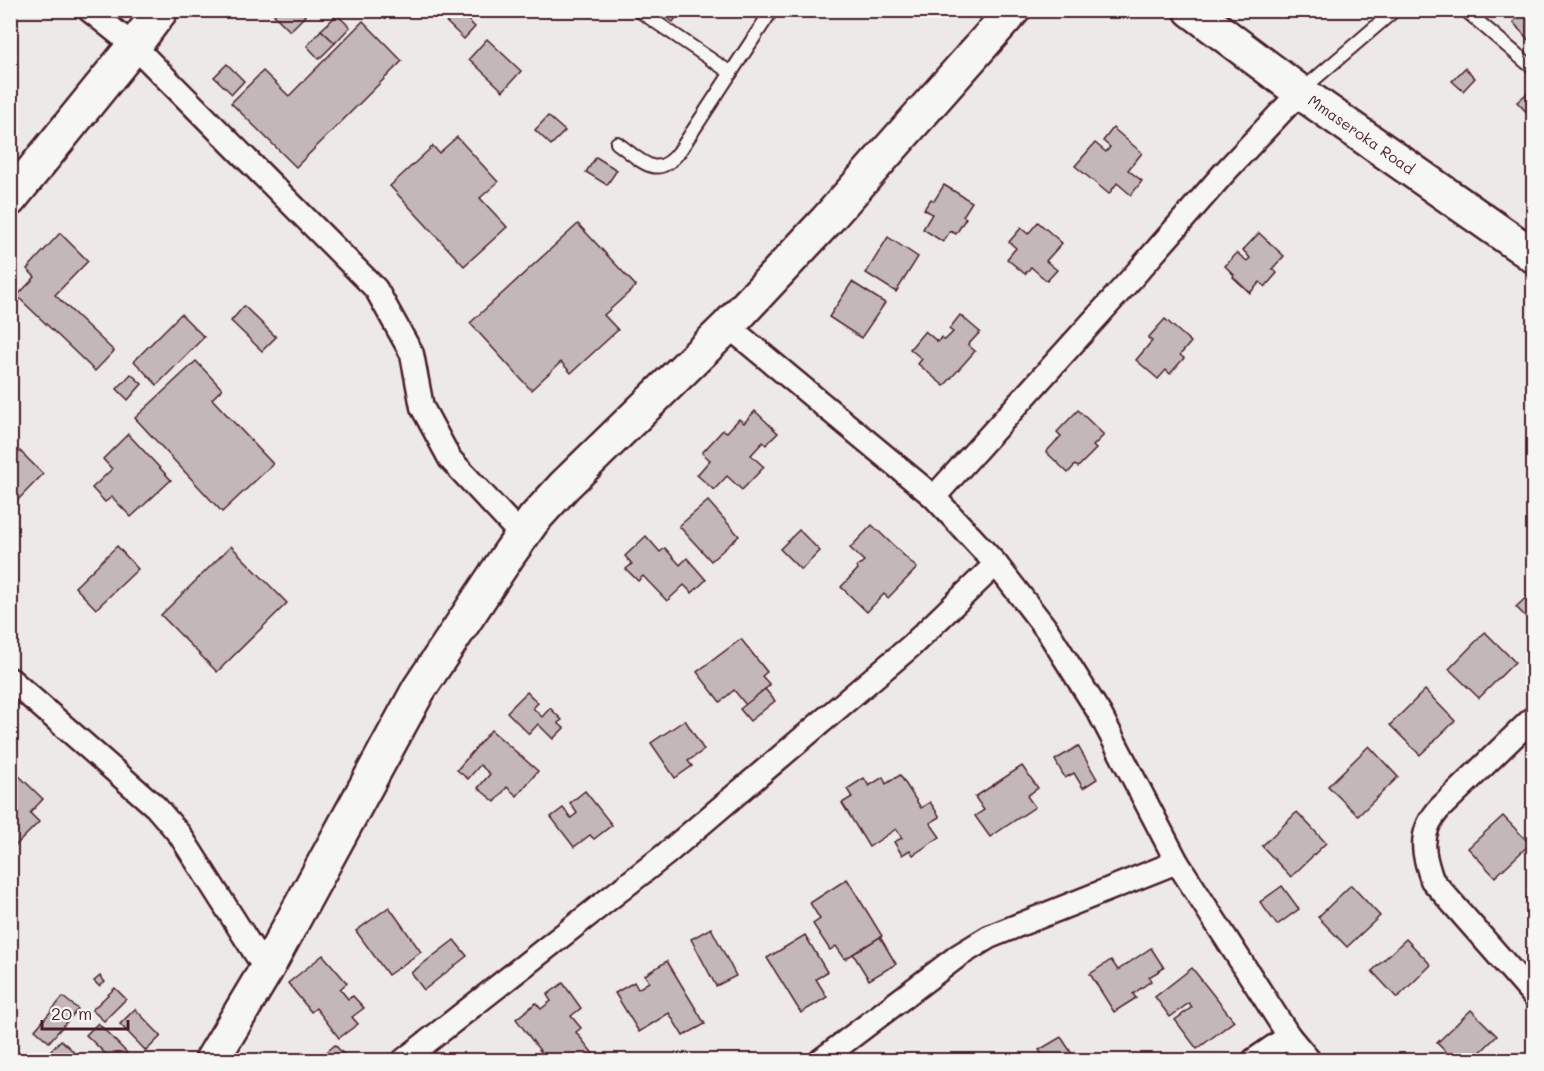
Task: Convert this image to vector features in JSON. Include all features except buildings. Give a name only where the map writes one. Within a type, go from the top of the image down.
[{"type":"street","points":[[89,10],[134,46],[376,289],[412,354],[422,407],[450,459],[522,536]]},
{"type":"street","points":[[10,200],[161,10]]},
{"type":"street","points":[[212,1060],[266,970],[419,689],[534,519],[564,486],[728,326],[826,221],[1013,10]]},
{"type":"street","name":"Mmaseroka Road","points":[[1191,10],[1300,92],[1533,256]]},
{"type":"street","points":[[934,496],[1224,173],[1300,92]]},
{"type":"street","points":[[728,326],[934,496],[996,564],[1047,630],[1100,714],[1177,862],[1289,1036],[1309,1060]]},
{"type":"street","points":[[404,1060],[666,854],[910,646],[996,564]]},
{"type":"street","points":[[10,679],[156,807],[180,835],[266,970]]},
{"type":"street","points":[[1533,717],[1438,809],[1428,826],[1424,844],[1426,862],[1432,880],[1533,996]]},
{"type":"street","points":[[821,1060],[958,956],[988,937],[1177,862]]},
{"type":"street","points":[[1254,1060],[1289,1036]]},
{"type":"lane","points":[[638,10],[730,73]]},
{"type":"lane","points":[[617,143],[656,168],[669,163],[679,152],[772,10]]},
{"type":"lane","points":[[1300,92],[1395,10]]},
{"type":"lane","points":[[1465,10],[1527,64],[1533,66]]}]
